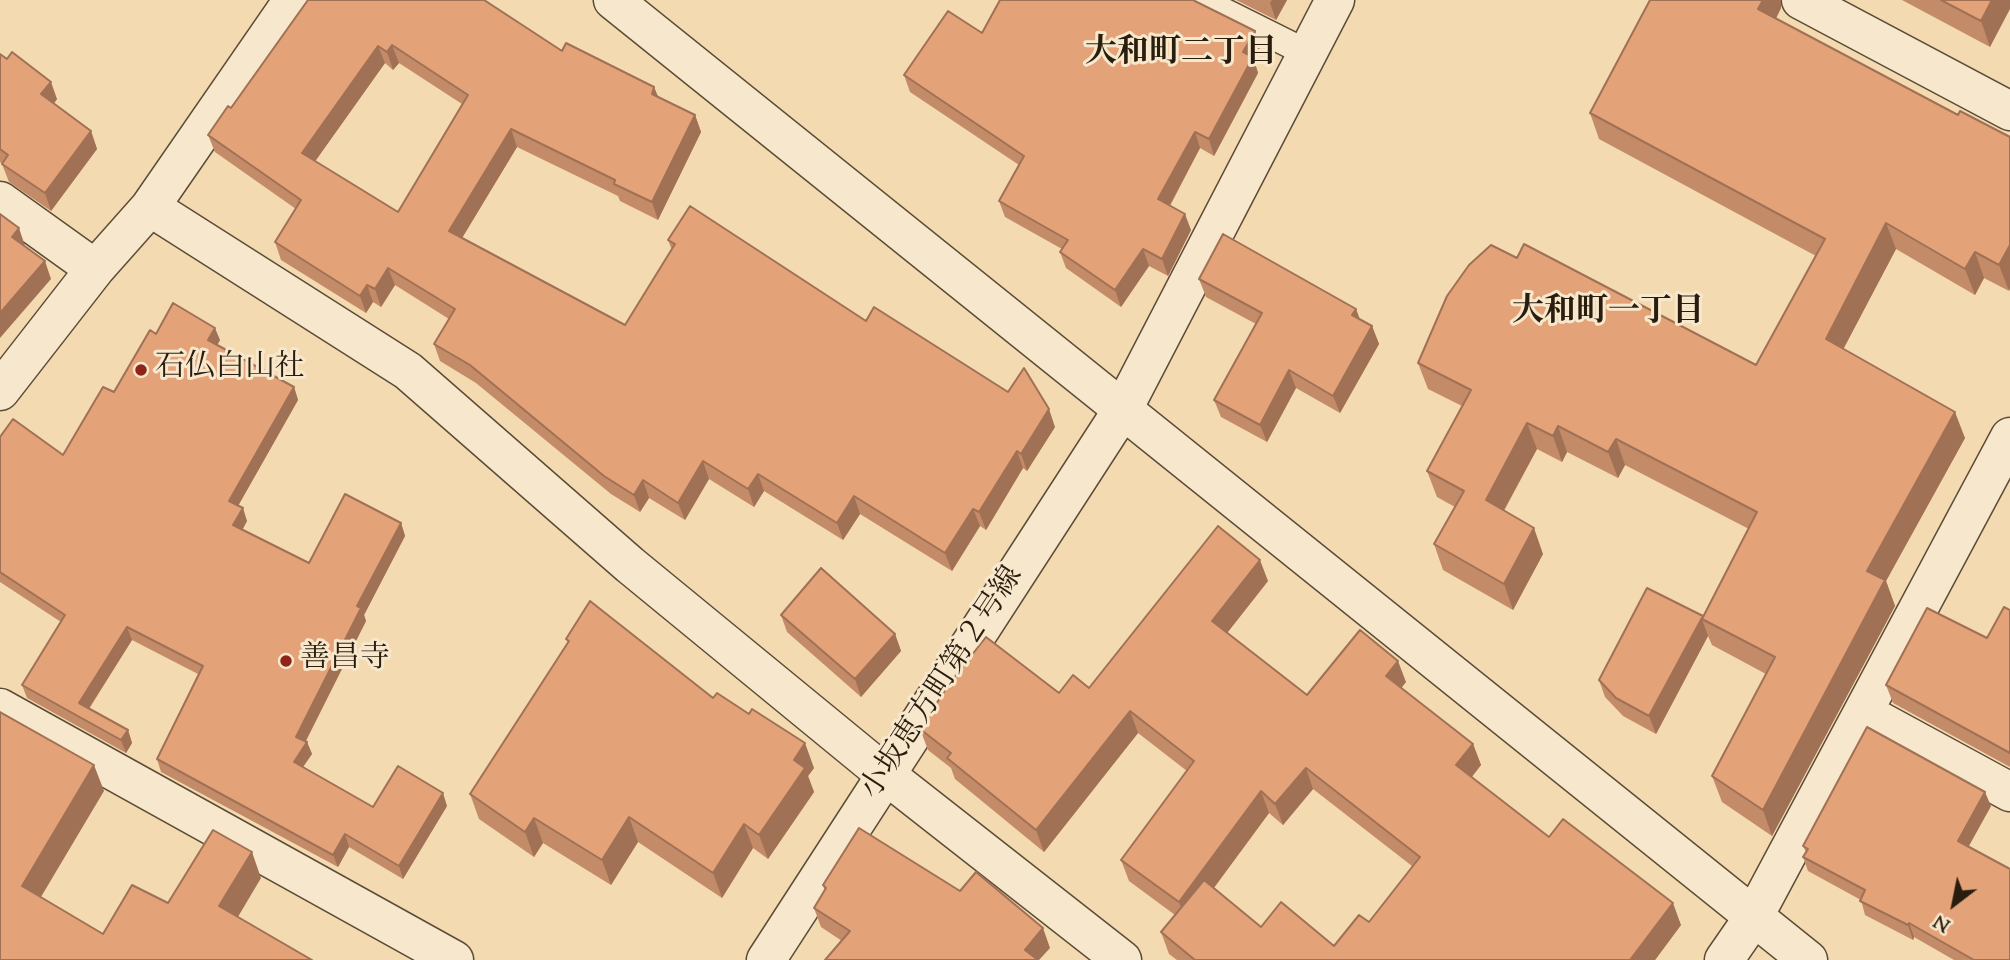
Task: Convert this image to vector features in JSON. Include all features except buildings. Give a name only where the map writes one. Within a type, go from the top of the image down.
[{"type":"street","points":[[0,391],[95,269],[150,207],[293,0]]},
{"type":"street","points":[[613,0],[1808,960]]},
{"type":"street","name":"小坂恵方町第２号線","points":[[766,960],[1123,409],[1335,0]]},
{"type":"street","points":[[1801,0],[2010,111]]},
{"type":"street","points":[[0,201],[95,269]]},
{"type":"street","points":[[150,207],[408,371],[630,565],[886,775],[1122,960]]},
{"type":"street","points":[[1724,960],[1753,918],[2010,438]]},
{"type":"street","points":[[0,708],[454,960]]},
{"type":"street","points":[[1863,712],[2010,792]]},
{"type":"lane","points":[[1201,0],[1307,53]]},
{"type":"place","name":"石仏白山社","points":[[141,370]]},
{"type":"place","name":"善昌寺","points":[[286,661]]},
{"type":"district","name":"大和町二丁目","points":[[1181,56]]},
{"type":"district","name":"大和町一丁目","points":[[1608,315]]}]
